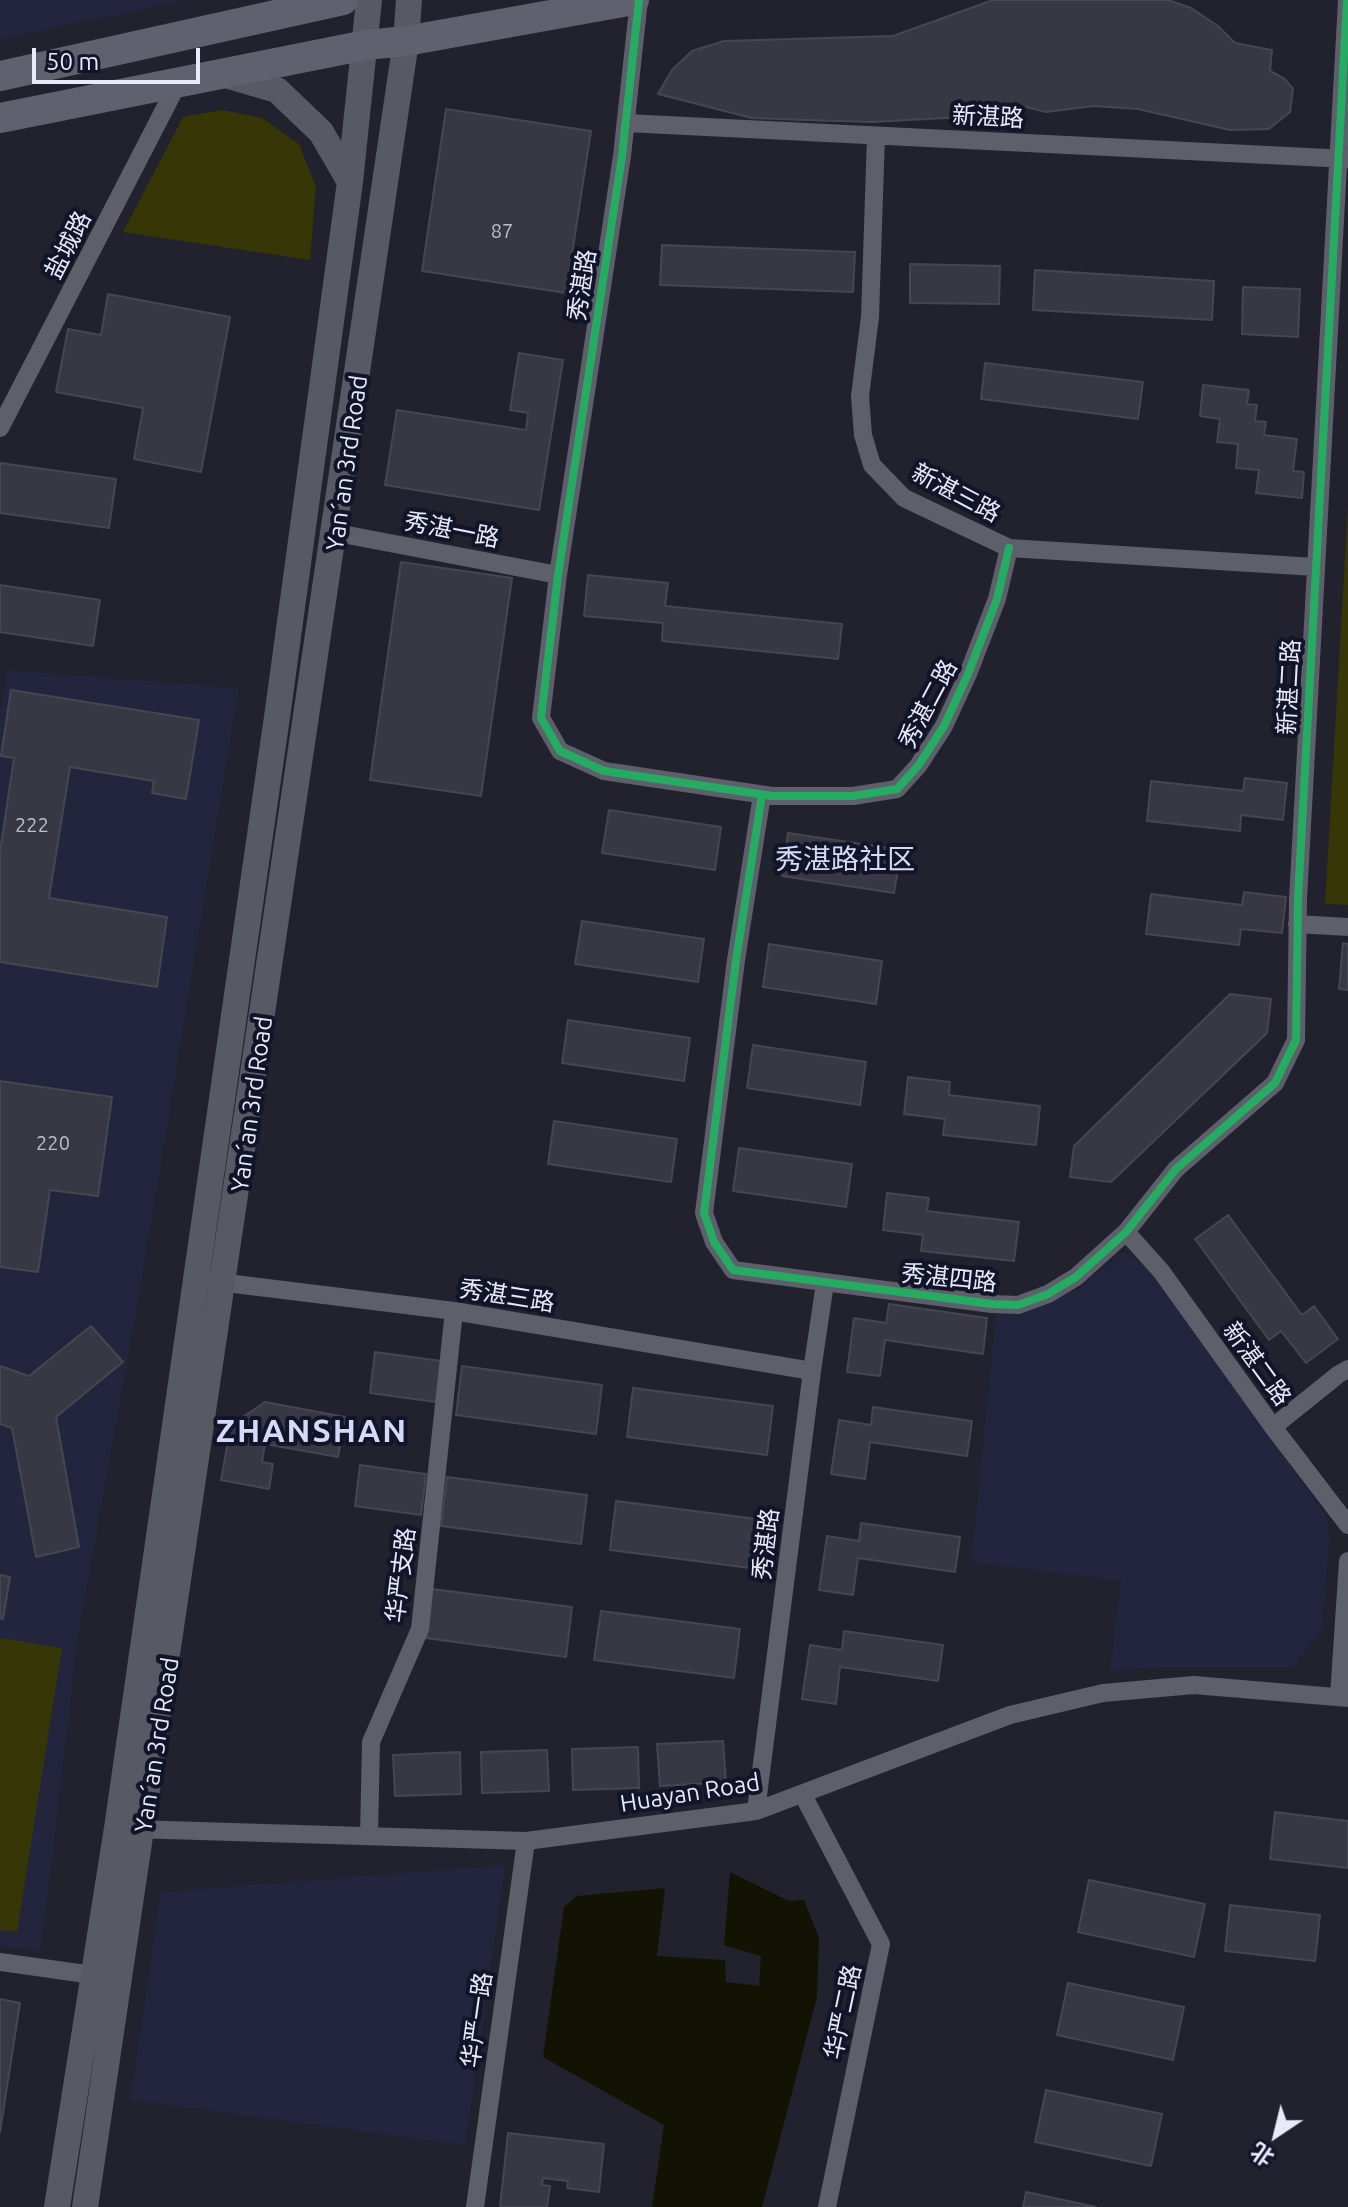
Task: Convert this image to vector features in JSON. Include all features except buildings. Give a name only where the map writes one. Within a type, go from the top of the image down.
[{"type":"main road","points":[[0,76],[343,0]]},
{"type":"main road","name":"Yan´an 3rd Road","points":[[57,2207],[117,1828],[278,710],[350,182],[369,0]]},
{"type":"main road","name":"Yan´an 3rd Road","points":[[85,2207],[337,533],[406,41],[409,0]]},
{"type":"main road","points":[[0,118],[366,45],[406,41],[637,0]]},
{"type":"main road","points":[[222,74],[277,90],[321,132],[350,182]]},
{"type":"street","name":"秀湛路","points":[[637,0],[626,123],[558,575],[541,718],[560,751],[604,771],[762,795]]},
{"type":"street","name":"新湛二路","points":[[1176,1169],[1275,1083],[1296,1040],[1297,924],[1315,567],[1343,159],[1347,0]]},
{"type":"street","name":"盐城路","points":[[0,428],[178,83]]},
{"type":"street","name":"新湛路","points":[[626,123],[1343,159]]},
{"type":"street","name":"新湛三路","points":[[876,136],[867,355],[860,396],[863,435],[872,465],[904,498],[1009,548],[1315,567]]},
{"type":"street","name":"秀湛一路","points":[[337,533],[558,575]]},
{"type":"street","name":"秀湛二路","points":[[762,795],[853,796],[897,789],[927,753],[944,726],[997,599],[1009,548]]},
{"type":"street","name":"秀湛四路","points":[[762,795],[736,960],[704,1213],[714,1242],[733,1270],[855,1288],[1018,1305],[1048,1294],[1076,1277],[1126,1232],[1176,1169]]},
{"type":"street","points":[[1297,924],[1348,927]]},
{"type":"street","name":"新湛二路","points":[[1126,1232],[1161,1271],[1348,1525]]},
{"type":"street","name":"秀湛三路","points":[[194,1279],[454,1311],[812,1371]]},
{"type":"street","name":"秀湛路","points":[[756,1811],[825,1283]]},
{"type":"street","name":"华严支路","points":[[369,1836],[371,1742],[420,1629],[454,1311]]},
{"type":"street","points":[[1273,1427],[1348,1369]]},
{"type":"street","points":[[1343,1697],[1348,1561]]},
{"type":"street","name":"Huayan Road","points":[[117,1828],[526,1841],[756,1811],[1010,1715],[1103,1693],[1194,1685],[1343,1697]]},
{"type":"street","name":"华严二路","points":[[803,1795],[881,1944],[827,2207]]},
{"type":"street","name":"华严一路","points":[[475,2207],[526,1841]]},
{"type":"street","points":[[0,1962],[93,1975]]},
{"type":"shaded area","points":[[0,0],[187,0],[0,39]]},
{"type":"shaded area","points":[[222,110],[262,118],[299,144],[316,187],[310,260],[123,232],[183,117]]},
{"type":"shaded area","points":[[1348,505],[1348,905],[1325,904]]},
{"type":"shaded area","points":[[7,670],[239,688],[139,1296],[78,1636],[41,1951],[0,1946],[0,713]]},
{"type":"shaded area","points":[[1123,1252],[1149,1269],[1325,1514],[1330,1535],[1322,1629],[1292,1667],[1161,1667],[1110,1671],[1121,1581],[971,1562],[996,1314],[1024,1311],[1079,1289]]},
{"type":"shaded area","points":[[0,1638],[62,1648],[17,1932],[0,1930]]},
{"type":"shaded area","points":[[505,1865],[465,2145],[130,2100],[161,1892]]},
{"type":"shaded area","points":[[730,1872],[789,1901],[804,1900],[819,1938],[817,1997],[762,2207],[652,2207],[664,2125],[543,2057],[564,1907],[577,1896],[665,1888],[657,1956],[725,1960],[726,1982],[759,1986],[761,1956],[724,1945]]},
{"type":"cycle path","points":[[639,0],[622,156],[558,575],[541,718],[560,751],[604,771],[772,796],[853,796],[897,789],[918,766],[944,726],[997,599],[1009,548]]},
{"type":"cycle path","points":[[762,795],[736,960],[704,1213],[714,1242],[733,1270],[1018,1305],[1048,1294],[1076,1277],[1126,1232],[1176,1169],[1275,1083],[1296,1040],[1298,899],[1347,0]]},
{"type":"district","name":"秀湛路社区","points":[[845,860]]},
{"type":"district","name":"ZHANSHAN","points":[[312,1431]]}]
